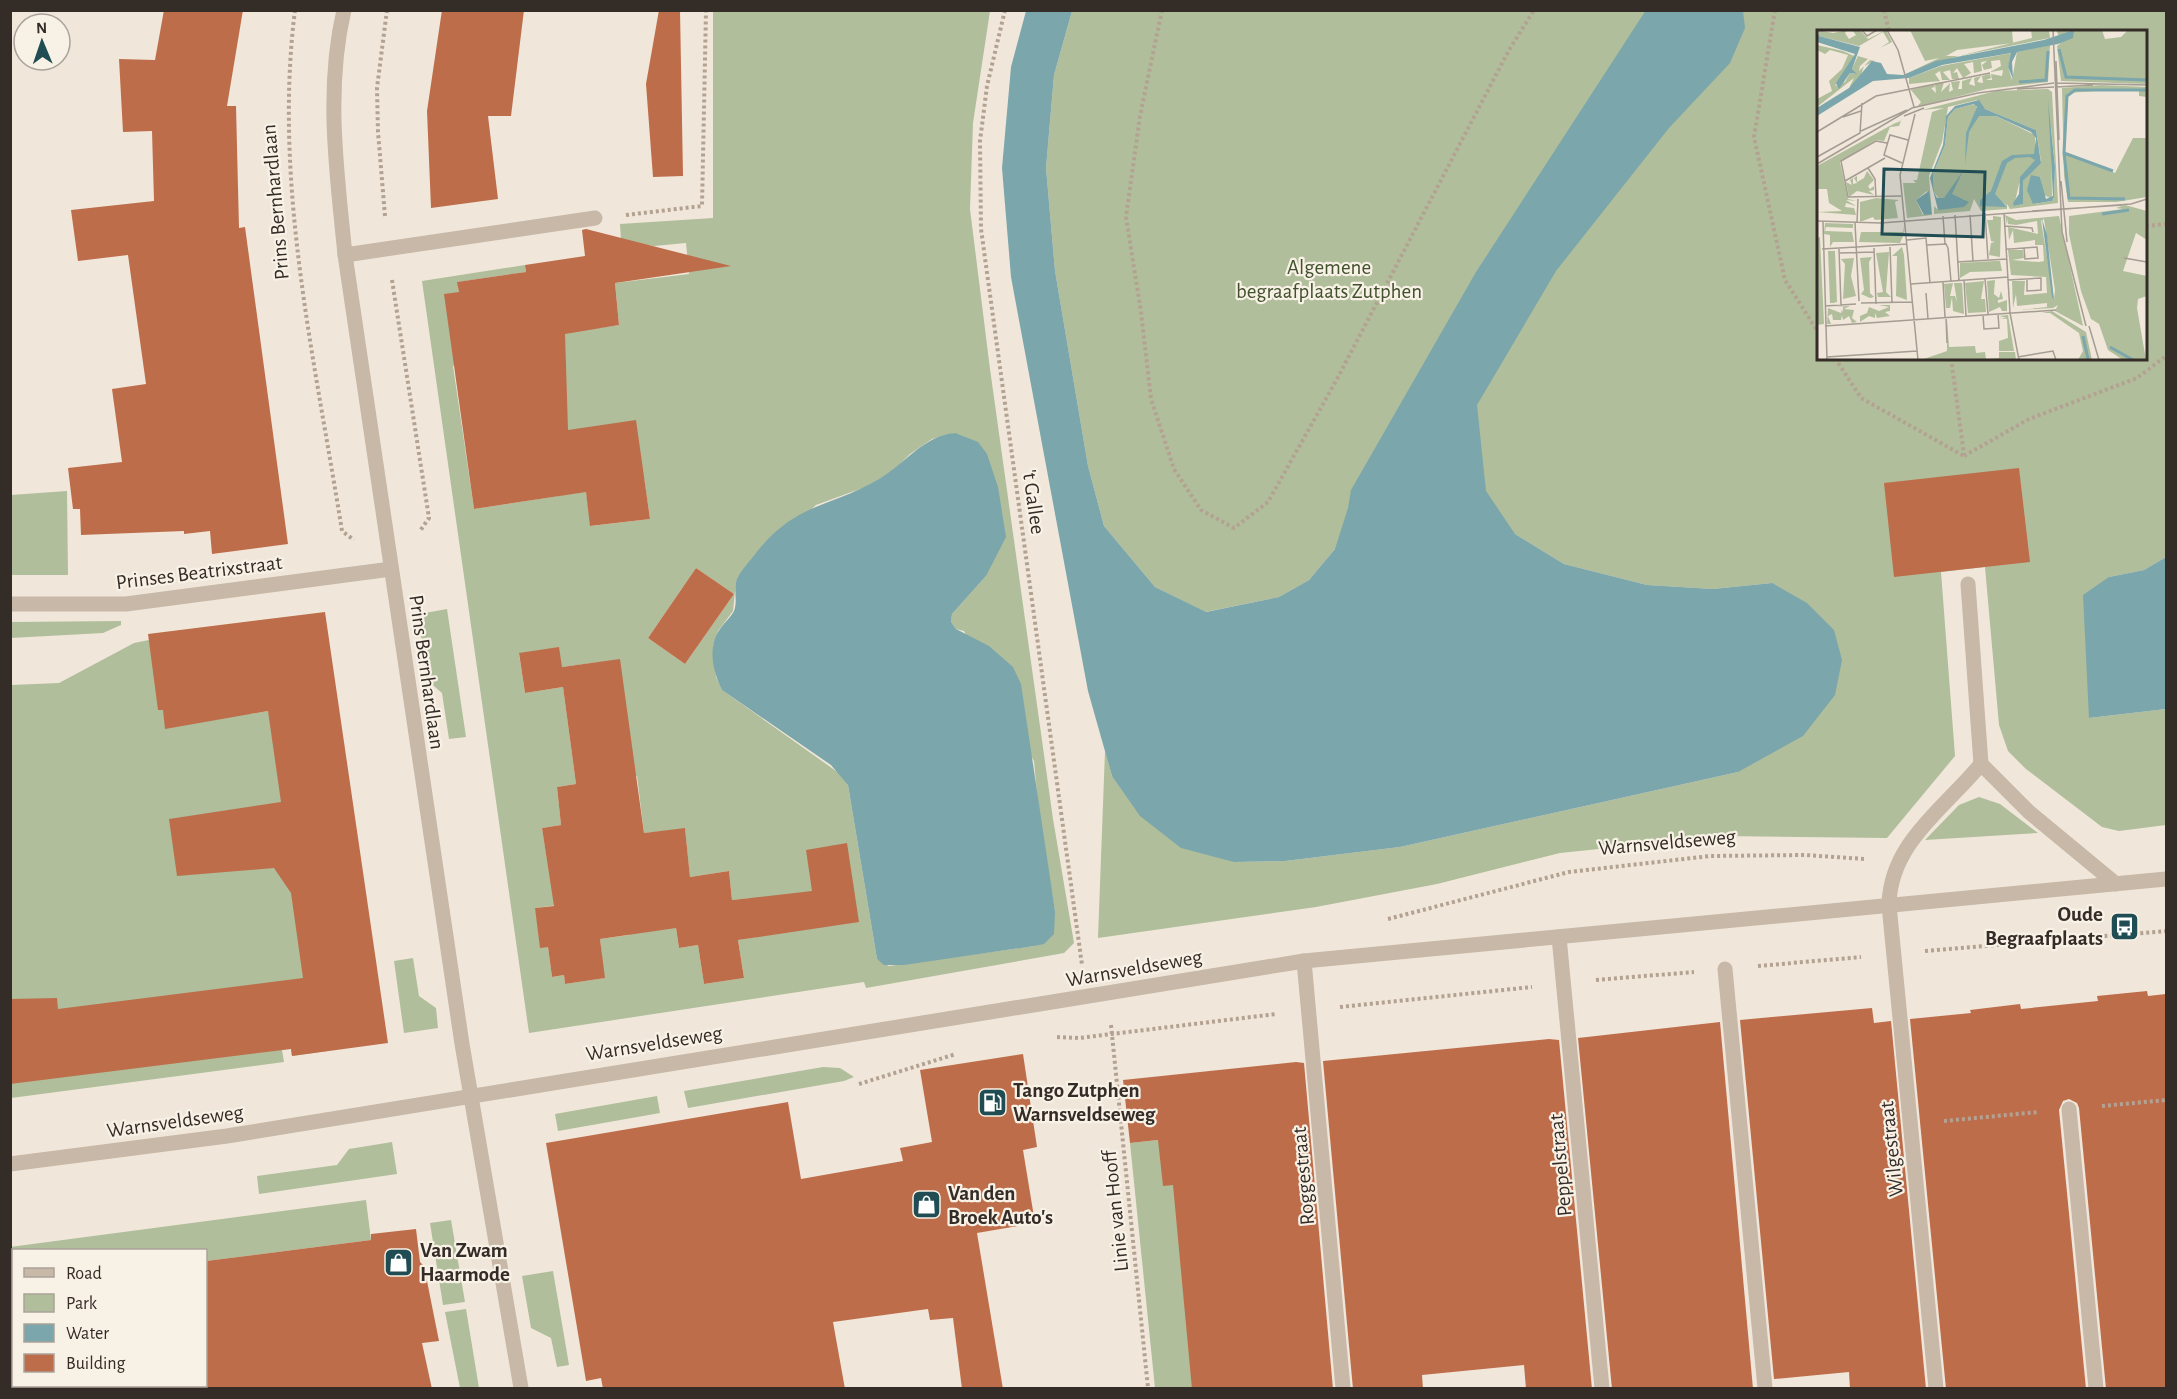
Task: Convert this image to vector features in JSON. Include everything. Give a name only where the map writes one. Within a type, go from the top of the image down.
[{"type":"street","name":"Prins Bernhardlaan","points":[[344,10],[337,42],[333,129],[345,255],[470,1095],[521,1389]]},
{"type":"street","points":[[345,255],[595,218]]},
{"type":"street","name":"Prinses Beatrixstraat","points":[[10,604],[126,604],[391,569]]},
{"type":"street","points":[[1968,584],[1981,764],[2030,812],[2116,884]]},
{"type":"street","name":"Wilgestraat","points":[[1936,1389],[1889,904],[1890,885],[1898,861],[1914,835],[1981,764]]},
{"type":"street","name":"Warnsveldseweg","points":[[10,1164],[227,1136],[1304,961],[2166,879]]},
{"type":"street","name":"Peppelstraat","points":[[1559,937],[1602,1389]]},
{"type":"street","name":"Roggestraat","points":[[1304,961],[1343,1389]]},
{"type":"street","points":[[1725,969],[1765,1389]]},
{"type":"street","points":[[2069,1109],[2096,1389]]},
{"type":"path","name":"Prins Bernhardlaan","points":[[294,10],[289,54],[288,131],[299,262],[342,531]]},
{"type":"path","points":[[595,218],[702,206],[706,10]]},
{"type":"path","name":"'t Gallee","points":[[1005,10],[987,86],[980,141],[981,229],[1067,857],[1084,998]]},
{"type":"path","points":[[1162,10],[1140,116],[1126,217],[1141,312],[1151,399],[1174,469],[1201,510],[1234,528],[1268,502],[1337,379],[1509,50],[1534,10]]},
{"type":"path","points":[[1775,10],[1754,137],[1785,280],[1817,330]]},
{"type":"path","points":[[1884,10],[1889,30]]},
{"type":"path","points":[[2147,226],[2166,224]]},
{"type":"path","points":[[1964,456],[2029,419],[2137,378],[2166,356]]},
{"type":"path","points":[[1837,360],[1861,398],[1964,456]]},
{"type":"path","points":[[1951,360],[1964,456]]},
{"type":"path","name":"Warnsveldseweg","points":[[1384,920],[1394,915],[1569,872],[1710,856],[1804,855],[1898,861]]},
{"type":"path","name":"Linie van Hooff","points":[[1108,994],[1148,1389]]},
{"type":"path","points":[[859,1084],[961,1052]]},
{"type":"green space","points":[[713,11],[990,11],[973,123],[970,209],[1053,819],[1074,943],[1064,953],[866,988],[864,982],[529,1033],[422,281],[525,265],[526,272],[458,282],[459,292],[592,329],[619,325],[615,283],[689,274],[686,243],[654,246],[621,241],[620,224],[713,218]],"holes":[[[534,354],[558,496],[474,509],[453,366]],[[955,433],[986,576],[952,614],[951,622],[956,629],[964,631],[1034,761],[1040,825],[1055,911],[1034,946],[889,966],[877,959],[848,785],[843,776],[722,690],[716,677],[713,646],[718,631],[733,611],[736,581],[816,505],[868,486],[894,470],[910,454],[932,439]],[[644,478],[650,519],[591,526],[585,485]],[[696,568],[734,594],[685,664],[648,638]],[[519,654],[562,667],[600,662],[606,700],[628,776],[637,776],[644,833],[685,829],[690,877],[729,871],[732,900],[752,898],[757,937],[738,940],[744,978],[704,984],[698,945],[679,948],[673,909],[645,914],[629,935],[600,939],[604,978],[565,984],[564,975],[552,977],[548,947],[535,908],[574,903],[573,894],[550,877],[542,828],[561,825],[557,787],[576,784],[563,687],[525,693]]]},
{"type":"green space","name":"Algemene begraafplaats Zutphen","points":[[1072,11],[2166,11],[2166,557],[2144,570],[2109,577],[2089,718],[2166,709],[2166,825],[2119,831],[2102,827],[2026,769],[2008,751],[1999,725],[1985,567],[1941,572],[1955,756],[1887,838],[1724,836],[1560,853],[1437,884],[1316,907],[1098,938],[1105,751],[1112,776],[1234,862],[1285,861],[1400,847],[1738,772],[1772,583],[1713,589],[1647,585],[1564,564],[1515,534],[1335,549],[1309,580],[1279,597],[1205,612],[1155,587],[1104,526],[1088,466],[1055,271],[1046,168],[1054,75]]},
{"type":"green space","points":[[67,491],[68,575],[11,575],[11,495]]},
{"type":"green space","points":[[447,609],[466,737],[449,739],[442,693],[427,680],[421,635],[425,613]]},
{"type":"green space","points":[[121,621],[121,625],[103,633],[11,638],[11,622]]},
{"type":"green space","points":[[149,640],[248,696],[251,714],[268,711],[322,864],[327,1051],[292,1056],[291,1048],[282,1050],[284,1062],[11,1098],[11,685],[59,683],[134,643]]},
{"type":"green space","points":[[1979,797],[2000,804],[2038,833],[1925,840],[1959,805]]},
{"type":"green space","points":[[413,958],[419,996],[436,1008],[438,1028],[404,1033],[394,961]]},
{"type":"green space","points":[[823,1067],[840,1068],[854,1077],[844,1081],[688,1108],[684,1091]]},
{"type":"green space","points":[[657,1096],[660,1113],[558,1131],[555,1114]]},
{"type":"green space","points":[[1302,1125],[1270,1388],[1155,1388],[1130,1143]]},
{"type":"green space","points":[[392,1142],[397,1174],[259,1194],[257,1176],[337,1165],[349,1149]]},
{"type":"green space","points":[[366,1200],[371,1240],[207,1261],[207,1249],[12,1249],[12,1287],[10,1247]]},
{"type":"green space","points":[[451,1220],[465,1302],[443,1305],[430,1223]]},
{"type":"green space","points":[[553,1271],[569,1365],[557,1367],[551,1338],[531,1328],[522,1276]]},
{"type":"green space","points":[[466,1309],[479,1388],[460,1388],[445,1312]]},
{"type":"water","points":[[1646,10],[1743,11],[1745,28],[1730,63],[1669,128],[1556,271],[1477,405],[1486,491],[1515,534],[1564,564],[1647,585],[1713,589],[1772,583],[1807,603],[1834,630],[1842,660],[1835,695],[1803,736],[1738,772],[1400,847],[1285,861],[1234,862],[1181,848],[1140,816],[1112,776],[1088,691],[1011,277],[1002,168],[1011,67],[1026,11],[1072,11],[1054,75],[1046,168],[1055,271],[1088,466],[1104,526],[1155,587],[1206,612],[1279,597],[1309,580],[1335,549],[1348,508],[1351,490],[1476,272]]},
{"type":"water","points":[[955,433],[978,442],[987,454],[998,487],[1006,537],[986,576],[952,614],[951,622],[956,629],[989,646],[1013,667],[1021,684],[1055,911],[1054,934],[1044,944],[1034,946],[904,965],[884,965],[877,959],[848,785],[831,765],[722,690],[714,668],[713,651],[716,636],[734,611],[736,583],[739,576],[771,536],[800,515],[879,479],[933,439]]},
{"type":"water","points":[[2166,557],[2166,709],[2089,718],[2083,595],[2109,577],[2144,570]]},
{"type":"building","points":[[164,10],[243,10],[227,106],[236,106],[239,228],[245,227],[288,544],[212,554],[210,531],[184,534],[184,531],[81,535],[80,509],[73,509],[68,468],[122,462],[112,389],[146,384],[128,255],[78,261],[71,210],[154,201],[152,131],[123,132],[119,59],[155,60]]},
{"type":"building","points":[[442,10],[524,10],[511,116],[488,116],[498,199],[431,208],[427,111]]},
{"type":"building","points":[[659,10],[680,10],[683,176],[653,177],[646,84]]},
{"type":"building","points":[[586,229],[731,266],[615,283],[619,325],[565,334],[568,430],[636,420],[650,519],[590,526],[586,492],[474,509],[444,294],[459,292],[457,282],[526,272],[525,265],[585,256],[582,230]]},
{"type":"building","points":[[2019,468],[2030,562],[1894,577],[1884,483]]},
{"type":"building","points":[[696,568],[734,594],[685,664],[648,638]]},
{"type":"building","points":[[325,612],[388,1043],[292,1056],[291,1049],[10,1084],[10,999],[57,998],[58,1009],[303,978],[291,893],[274,868],[177,876],[169,819],[281,802],[268,711],[165,729],[163,710],[158,710],[148,634]]},
{"type":"building","points":[[559,647],[562,667],[620,659],[644,833],[685,828],[690,877],[729,871],[732,900],[812,891],[806,850],[847,843],[859,922],[738,940],[744,978],[704,984],[698,945],[679,948],[676,928],[600,939],[605,978],[565,984],[564,975],[552,977],[548,947],[540,948],[535,908],[554,906],[542,828],[561,825],[557,787],[576,784],[563,687],[525,693],[519,653]]},
{"type":"building","points":[[2147,991],[2148,996],[2166,994],[2166,1389],[2106,1389],[2079,1108],[2077,1103],[2069,1099],[2063,1101],[2059,1110],[2086,1389],[1946,1389],[1910,1019],[1971,1013],[1970,1010],[2020,1004],[2021,1009],[2098,1001],[2097,996]]},
{"type":"building","points":[[1872,1008],[1874,1023],[1891,1021],[1926,1389],[1850,1389],[1849,1372],[1774,1379],[1740,1020]]},
{"type":"building","points":[[1720,1022],[1753,1389],[1612,1389],[1578,1038]]},
{"type":"building","points":[[1549,1039],[1559,1040],[1592,1389],[1526,1389],[1524,1365],[1422,1375],[1423,1389],[1353,1389],[1323,1061]]},
{"type":"building","points":[[1023,1054],[1037,1147],[1023,1150],[1035,1223],[977,1233],[1003,1389],[962,1389],[953,1318],[930,1320],[928,1309],[833,1322],[845,1389],[603,1389],[601,1378],[586,1381],[546,1143],[788,1102],[801,1179],[903,1161],[900,1148],[932,1142],[920,1070]]},
{"type":"building","points":[[1304,1063],[1333,1389],[1192,1389],[1173,1185],[1163,1186],[1158,1140],[1130,1143],[1123,1080]]},
{"type":"building","points":[[416,1229],[420,1262],[424,1266],[439,1341],[422,1343],[432,1389],[206,1389],[207,1261],[371,1240],[371,1234]]},
{"type":"place","name":"Oude Begraafplaats","points":[[2124,926]]},
{"type":"place","name":"Tango Zutphen Warnsveldseweg","points":[[992,1102]]},
{"type":"place","name":"Van den Broek Auto's","points":[[927,1205]]},
{"type":"place","name":"Van Zwam Haarmode","points":[[399,1262]]}]
